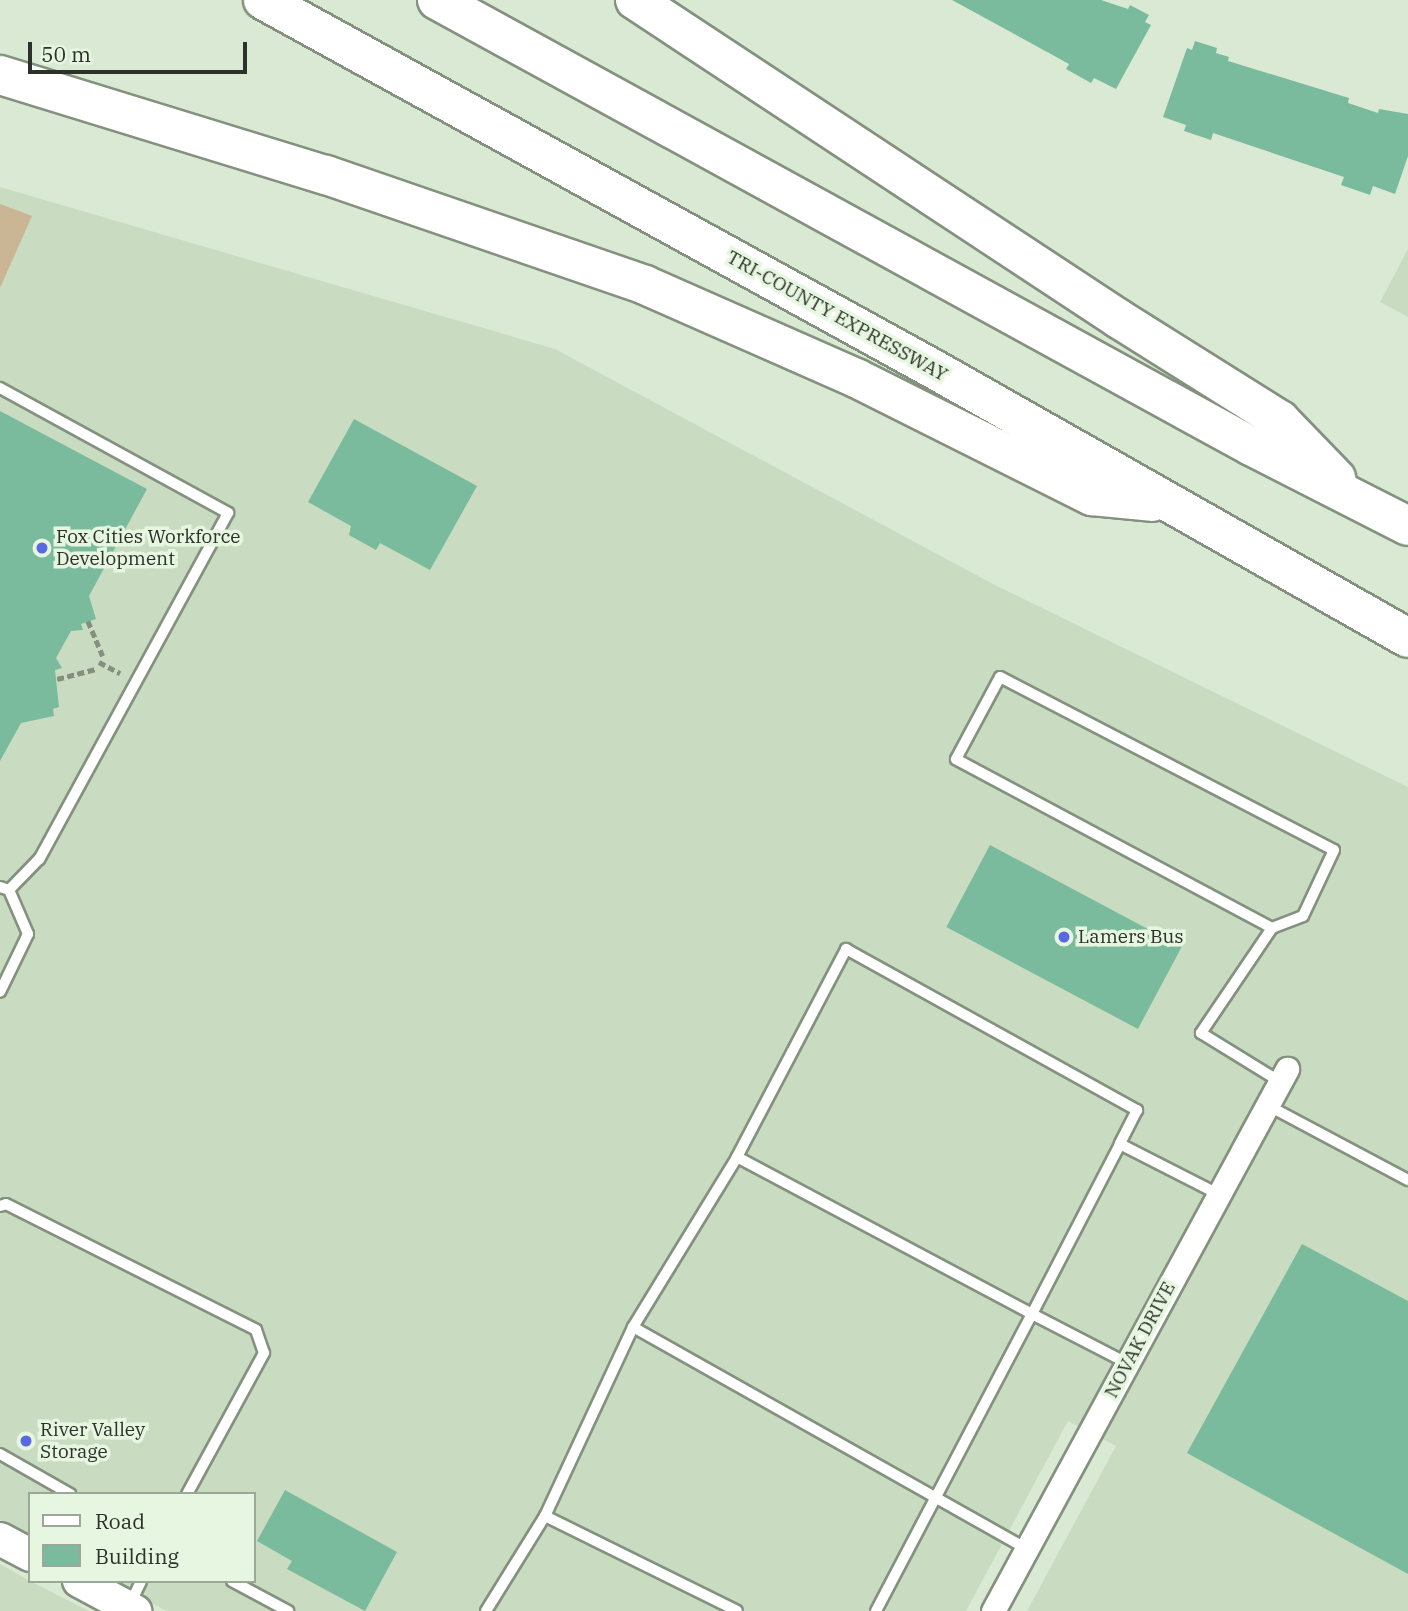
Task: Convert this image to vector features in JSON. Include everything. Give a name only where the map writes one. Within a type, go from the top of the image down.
[{"type":"highway","name":"TRI-COUNTY EXPRESSWAY","points":[[263,0],[925,364],[1408,638]]},
{"type":"highway","points":[[437,0],[1251,446],[1408,526]]},
{"type":"highway","points":[[635,0],[1119,319],[1280,420],[1354,497]]},
{"type":"highway","points":[[0,75],[313,171],[645,285],[856,378],[1092,496],[1166,503]]},
{"type":"main road","points":[[0,1539],[28,1554]]},
{"type":"main road","points":[[85,1583],[135,1600]]},
{"type":"street","name":"NOVAK DRIVE","points":[[993,1611],[1283,1075]]},
{"type":"lane","points":[[0,388],[228,513],[39,859],[4,888],[28,934],[0,992]]},
{"type":"lane","points":[[1272,928],[956,759],[1000,677],[1334,850],[1303,916],[1272,928],[1201,1033],[1283,1075]]},
{"type":"lane","points":[[486,1611],[545,1516],[634,1327],[737,1157],[846,949],[1137,1110],[876,1611]]},
{"type":"lane","points":[[1267,1105],[1408,1180]]},
{"type":"lane","points":[[1120,1144],[1219,1194]]},
{"type":"lane","points":[[737,1157],[1127,1363]]},
{"type":"lane","points":[[0,1206],[6,1204],[256,1330],[264,1353],[188,1492]]},
{"type":"lane","points":[[634,1327],[934,1500],[1027,1549]]},
{"type":"lane","points":[[0,1454],[66,1492]]},
{"type":"lane","points":[[545,1516],[737,1611]]},
{"type":"lane","points":[[236,1583],[288,1611]]},
{"type":"lane","points":[[262,1611],[268,1600]]},
{"type":"path","points":[[88,621],[103,656]]},
{"type":"path","points":[[57,679],[96,669]]},
{"type":"shaded area","points":[[0,187],[555,349],[993,584],[1408,787],[1408,1611],[1027,1611],[1116,1446],[1068,1421],[966,1611],[166,1611],[116,1583],[256,1583],[256,1492],[28,1492],[28,1535],[0,1520]]},
{"type":"shaded area","points":[[0,204],[32,216],[0,288]]},
{"type":"shaded area","points":[[1408,249],[1408,317],[1380,302]]},
{"type":"shaded area","points":[[0,1564],[28,1580],[28,1583],[34,1583],[89,1611],[0,1611]]},
{"type":"building","points":[[952,0],[1101,0],[1128,9],[1130,5],[1149,15],[1145,22],[1151,25],[1116,89],[1094,78],[1091,83],[1066,69],[1069,64]]},
{"type":"building","points":[[1195,41],[1217,48],[1216,53],[1229,57],[1228,61],[1349,98],[1348,103],[1378,113],[1379,109],[1408,114],[1408,156],[1395,194],[1373,186],[1370,195],[1341,185],[1344,177],[1213,133],[1211,140],[1184,131],[1186,125],[1163,117],[1187,48],[1192,50]]},
{"type":"building","points":[[0,411],[147,489],[89,596],[96,619],[81,624],[83,630],[71,631],[56,658],[62,668],[55,670],[59,707],[53,709],[54,716],[21,723],[0,761]]},
{"type":"building","points":[[354,419],[477,486],[430,570],[380,543],[376,550],[349,535],[351,526],[308,502]]},
{"type":"building","name":"Lamers Bus","points":[[990,845],[1182,947],[1138,1029],[946,927]]},
{"type":"building","points":[[1302,1244],[1408,1301],[1408,1574],[1187,1453]]},
{"type":"building","points":[[285,1490],[397,1552],[365,1611],[287,1569],[292,1561],[257,1541]]},
{"type":"place","name":"Fox Cities Workforce Development","points":[[42,548]]},
{"type":"place","name":"Lamers Bus","points":[[1064,937]]},
{"type":"place","name":"River Valley Storage","points":[[26,1441]]}]
